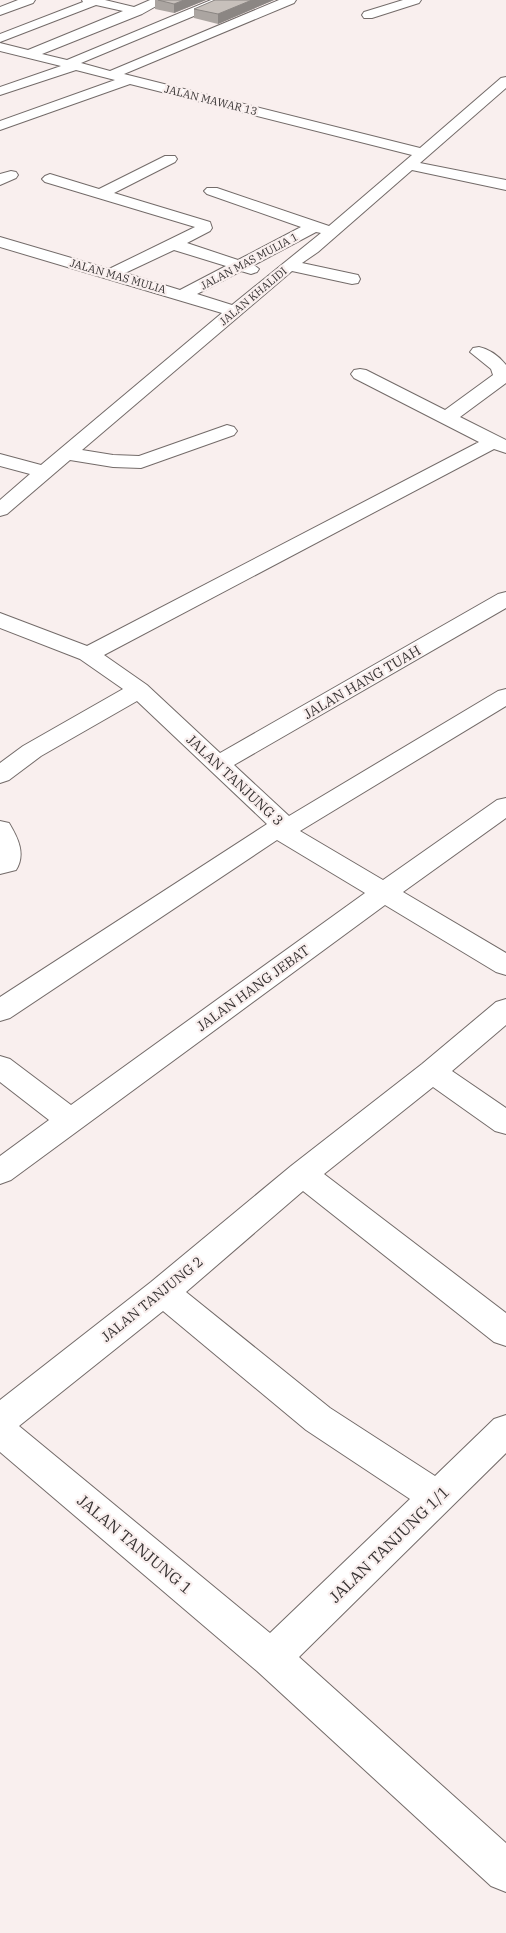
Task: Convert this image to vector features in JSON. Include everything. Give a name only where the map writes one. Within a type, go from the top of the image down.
[{"type":"street","points":[[0,11],[29,0]]},
{"type":"street","points":[[0,38],[94,0],[220,29]]},
{"type":"street","points":[[0,57],[24,53],[161,0]]},
{"type":"street","points":[[0,91],[73,65],[221,0]]},
{"type":"street","points":[[111,75],[290,0]]},
{"type":"street","points":[[368,15],[414,0]]},
{"type":"street","name":"JALAN MAWAR 13","points":[[0,47],[422,153]]},
{"type":"street","points":[[0,126],[131,79]]},
{"type":"street","name":"JALAN KHALIDI","points":[[0,510],[282,270],[312,249],[322,229],[422,153],[506,81]]},
{"type":"street","points":[[100,194],[170,159]]},
{"type":"street","points":[[407,165],[506,185]]},
{"type":"street","points":[[50,179],[204,225],[204,228],[200,231],[111,274]]},
{"type":"street","points":[[212,191],[322,229]]},
{"type":"street","name":"JALAN MAS MULIA 1","points":[[184,296],[286,242],[322,229]]},
{"type":"street","name":"JALAN MAS MULIA","points":[[0,242],[235,311]]},
{"type":"street","points":[[286,242],[312,249]]},
{"type":"street","points":[[172,244],[240,266],[352,278]]},
{"type":"street","points":[[446,418],[502,377],[502,371],[499,366],[479,352]]},
{"type":"street","points":[[360,374],[499,444]]},
{"type":"street","points":[[67,454],[113,461],[141,462],[227,431]]},
{"type":"street","points":[[88,654],[499,444]]},
{"type":"street","points":[[0,460],[44,472]]},
{"type":"street","name":"JALAN HANG TUAH","points":[[218,764],[506,599]]},
{"type":"street","name":"JALAN TANJUNG 3","points":[[0,620],[88,654],[139,690],[218,764],[282,829],[383,893],[506,966]]},
{"type":"street","points":[[0,775],[32,751],[139,690]]},
{"type":"street","points":[[0,1011],[282,829],[506,696]]},
{"type":"street","name":"JALAN HANG JEBAT","points":[[0,1172],[383,893],[506,806]]},
{"type":"street","points":[[0,829],[8,843],[7,864],[0,866]]},
{"type":"street","name":"JALAN TANJUNG 2","points":[[0,1420],[163,1292],[302,1174],[432,1072],[506,1009]]},
{"type":"street","points":[[0,1067],[71,1120]]},
{"type":"street","points":[[432,1072],[506,1123]]},
{"type":"street","points":[[302,1174],[506,1332]]},
{"type":"street","points":[[163,1292],[318,1419],[437,1497]]},
{"type":"street","name":"JALAN TANJUNG 1/1","points":[[271,1658],[506,1430]]},
{"type":"street","name":"JALAN TANJUNG 1","points":[[0,1431],[271,1658],[506,1871]]},
{"type":"building","points":[[158,0],[184,0],[174,4]]},
{"type":"building","points":[[215,0],[252,0],[218,14],[194,9]]}]
